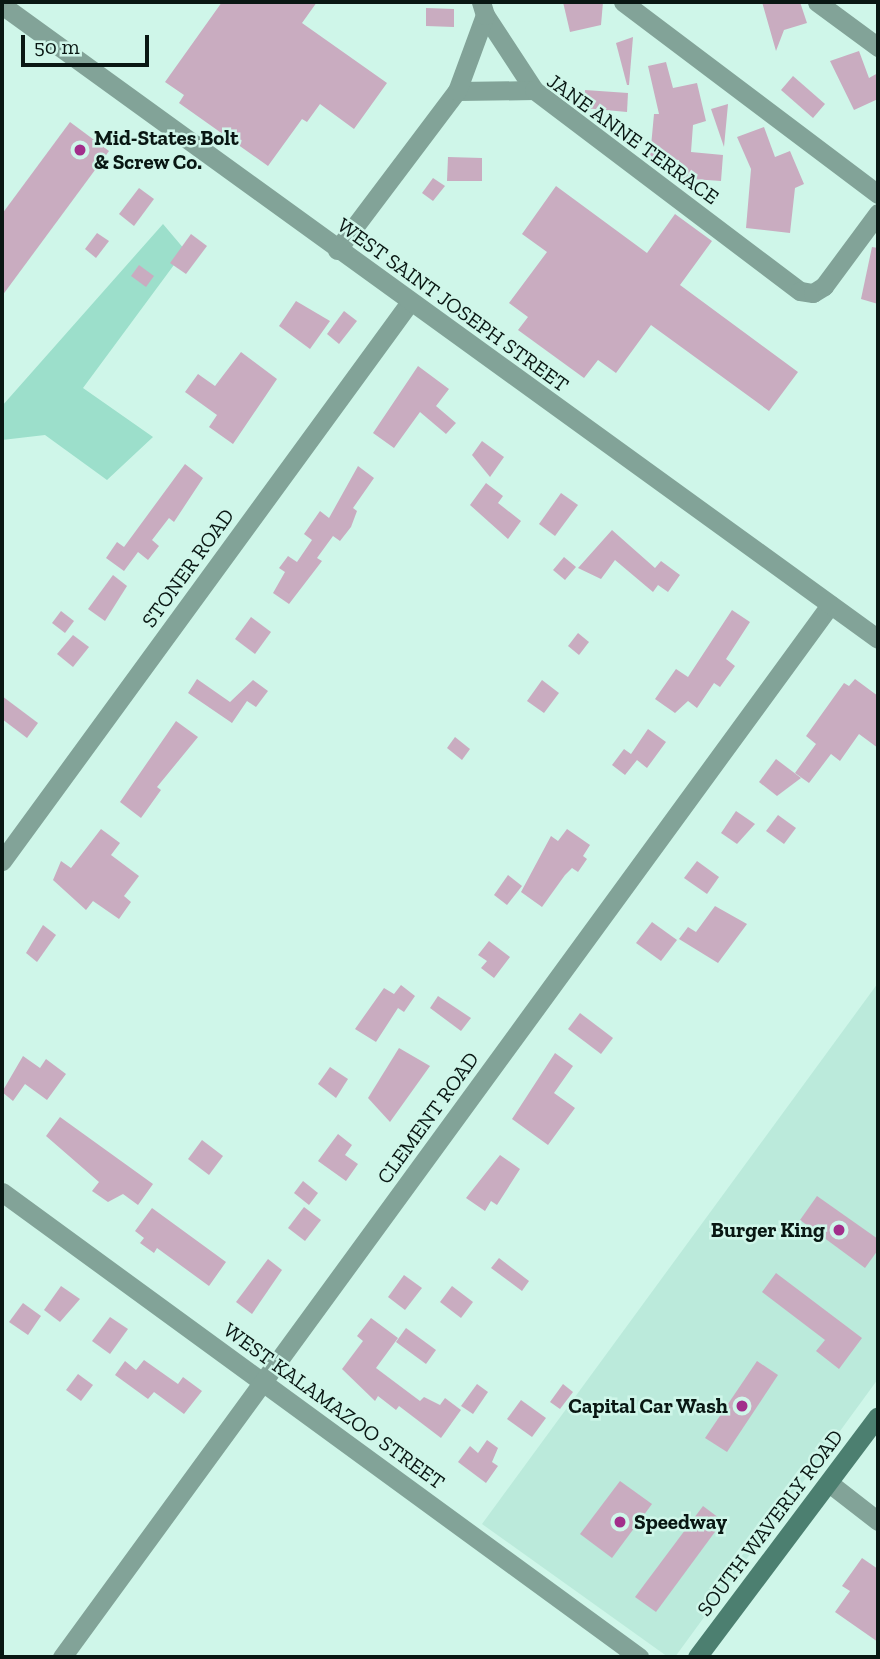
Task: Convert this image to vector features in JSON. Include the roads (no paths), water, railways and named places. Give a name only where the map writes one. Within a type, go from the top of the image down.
[{"type":"main road","name":"SOUTH WAVERLY ROAD","points":[[697,1657],[878,1416]]},
{"type":"street","points":[[623,2],[878,194]]},
{"type":"street","points":[[817,2],[878,47]]},
{"type":"street","name":"WEST SAINT JOSEPH STREET","points":[[2,5],[878,639]]},
{"type":"street","points":[[337,250],[457,91],[483,8]]},
{"type":"street","points":[[483,8],[534,90]]},
{"type":"street","name":"JANE ANNE TERRACE","points":[[457,91],[534,90],[800,291],[813,293],[878,213]]},
{"type":"street","name":"STONER ROAD","points":[[2,861],[410,302]]},
{"type":"street","name":"CLEMENT ROAD","points":[[62,1657],[830,605]]},
{"type":"street","name":"WEST KALAMAZOO STREET","points":[[2,1192],[639,1657]]},
{"type":"street","points":[[829,1483],[878,1521]]},
{"type":"place","name":"Mid-States Bolt & Screw Co.","points":[[80,150]]},
{"type":"place","name":"Burger King","points":[[839,1230]]},
{"type":"place","name":"Capital Car Wash","points":[[742,1406]]},
{"type":"place","name":"Speedway","points":[[620,1522]]}]
